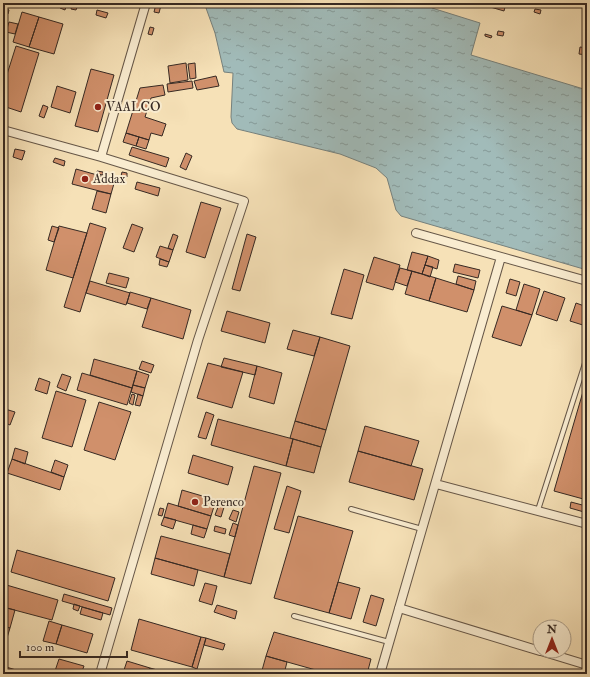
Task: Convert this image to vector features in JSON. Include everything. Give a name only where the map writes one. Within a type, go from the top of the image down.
[{"type":"street","points":[[101,157],[146,3]]},
{"type":"street","points":[[3,130],[101,157],[244,201],[198,340],[100,674]]},
{"type":"street","points":[[416,233],[587,281]]},
{"type":"street","points":[[380,674],[436,484],[500,256]]},
{"type":"street","points":[[436,484],[587,524]]},
{"type":"street","points":[[399,608],[532,649]]},
{"type":"street","points":[[567,659],[587,665]]},
{"type":"lane","points":[[538,510],[587,356]]},
{"type":"lane","points":[[352,509],[422,528]]},
{"type":"lane","points":[[294,616],[389,642]]},
{"type":"water","points":[[207,3],[433,3],[432,8],[480,23],[471,55],[587,90],[587,270],[401,216],[396,210],[387,178],[376,168],[340,154],[237,129],[232,123],[231,117],[233,73],[224,72],[215,33],[206,8]]},
{"type":"building","points":[[25,3],[32,3],[32,6]]},
{"type":"building","points":[[62,3],[67,3],[65,10],[60,8]]},
{"type":"building","points":[[73,3],[78,5],[76,10],[71,9]]},
{"type":"building","points":[[488,3],[506,3],[504,11],[487,6]]},
{"type":"building","points":[[156,4],[161,5],[159,13],[154,12]]},
{"type":"building","points":[[4,8],[9,10],[8,14],[3,12]]},
{"type":"building","points":[[535,9],[541,10],[540,14],[534,12]]},
{"type":"building","points":[[97,10],[108,13],[106,18],[96,15]]},
{"type":"building","points":[[22,12],[39,17],[29,47],[13,42]]},
{"type":"building","points":[[39,17],[63,24],[54,54],[29,47]]},
{"type":"building","points":[[9,22],[18,24],[15,34],[6,32]]},
{"type":"building","points":[[150,27],[154,28],[152,35],[148,34]]},
{"type":"building","points":[[498,31],[504,32],[503,36],[497,35]]},
{"type":"building","points":[[485,34],[492,36],[491,38],[485,36]]},
{"type":"building","points":[[16,46],[39,53],[21,112],[3,106],[3,87]]},
{"type":"building","points":[[580,47],[587,48],[587,55],[579,54]]},
{"type":"building","points":[[186,63],[188,80],[170,83],[168,66]]},
{"type":"building","points":[[195,63],[196,78],[190,79],[188,64]]},
{"type":"building","points":[[91,69],[114,75],[98,132],[75,126]]},
{"type":"building","points":[[216,76],[219,86],[197,90],[194,81]]},
{"type":"building","points":[[192,81],[193,88],[168,92],[167,84]]},
{"type":"building","points":[[163,85],[165,95],[151,98],[145,117],[166,124],[162,136],[151,133],[149,140],[126,133],[140,88]]},
{"type":"building","points":[[57,86],[76,92],[70,113],[51,107]]},
{"type":"building","points":[[43,105],[48,107],[44,118],[39,116]]},
{"type":"building","points":[[126,133],[139,137],[136,146],[123,142]]},
{"type":"building","points":[[139,137],[149,140],[146,149],[136,146]]},
{"type":"building","points":[[132,147],[169,158],[166,167],[129,155]]},
{"type":"building","points":[[15,149],[25,151],[22,160],[13,157]]},
{"type":"building","points":[[186,153],[192,156],[186,170],[180,167]]},
{"type":"building","points":[[55,158],[65,161],[64,166],[53,162]]},
{"type":"building","points":[[76,169],[115,180],[111,194],[72,184]]},
{"type":"building","points":[[97,171],[103,172],[103,175],[97,174]]},
{"type":"building","points":[[122,172],[127,173],[127,177],[121,176]]},
{"type":"building","points":[[137,182],[160,188],[158,196],[135,189]]},
{"type":"building","points":[[97,191],[111,194],[106,213],[92,209]]},
{"type":"building","points":[[201,202],[221,208],[205,258],[186,252]]},
{"type":"building","points":[[90,223],[106,228],[80,312],[64,307]]},
{"type":"building","points":[[132,224],[143,228],[134,252],[123,248]]},
{"type":"building","points":[[52,226],[59,228],[54,242],[48,240]]},
{"type":"building","points":[[59,226],[87,233],[73,278],[46,270]]},
{"type":"building","points":[[173,234],[178,236],[173,250],[168,248]]},
{"type":"building","points":[[247,234],[256,237],[240,291],[232,289]]},
{"type":"building","points":[[160,246],[173,250],[169,262],[156,257]]},
{"type":"building","points":[[412,252],[428,256],[422,274],[407,270]]},
{"type":"building","points":[[428,256],[439,260],[437,269],[425,265]]},
{"type":"building","points":[[374,257],[400,265],[393,290],[366,282]]},
{"type":"building","points":[[160,259],[169,262],[167,267],[159,265]]},
{"type":"building","points":[[455,264],[480,270],[478,278],[453,272]]},
{"type":"building","points":[[425,265],[433,267],[430,277],[422,274]]},
{"type":"building","points":[[400,268],[412,271],[407,286],[395,282]]},
{"type":"building","points":[[344,269],[364,275],[352,319],[331,314]]},
{"type":"building","points":[[412,271],[436,278],[429,301],[405,294]]},
{"type":"building","points":[[109,273],[129,278],[126,288],[106,283]]},
{"type":"building","points":[[458,276],[476,281],[474,290],[456,284]]},
{"type":"building","points":[[436,278],[474,290],[467,312],[429,301]]},
{"type":"building","points":[[510,279],[520,282],[516,296],[506,293]]},
{"type":"building","points":[[90,281],[130,293],[126,305],[86,293]]},
{"type":"building","points":[[524,284],[540,289],[532,315],[516,310]]},
{"type":"building","points":[[544,291],[565,298],[557,321],[536,314]]},
{"type":"building","points":[[130,292],[151,298],[147,309],[127,303]]},
{"type":"building","points":[[151,298],[191,310],[183,339],[142,327]]},
{"type":"building","points":[[576,303],[587,307],[586,326],[570,321]]},
{"type":"building","points":[[502,306],[532,315],[521,346],[492,337]]},
{"type":"building","points":[[227,311],[270,323],[265,343],[221,331]]},
{"type":"building","points":[[293,330],[320,337],[314,356],[287,349]]},
{"type":"building","points":[[320,337],[350,346],[326,430],[295,421]]},
{"type":"building","points":[[224,358],[257,366],[255,375],[221,367]]},
{"type":"building","points":[[94,359],[137,371],[132,388],[90,375]]},
{"type":"building","points":[[142,361],[154,365],[151,373],[139,369]]},
{"type":"building","points":[[208,363],[243,372],[232,408],[197,398]]},
{"type":"building","points":[[257,366],[282,373],[274,404],[249,397]]},
{"type":"building","points":[[137,371],[149,375],[145,388],[133,385]]},
{"type":"building","points":[[82,373],[132,388],[127,405],[77,390]]},
{"type":"building","points":[[62,374],[71,377],[66,391],[57,387]]},
{"type":"building","points":[[39,378],[50,382],[47,394],[35,390]]},
{"type":"building","points":[[587,378],[587,500],[554,491]]},
{"type":"building","points":[[133,385],[145,388],[143,396],[131,392]]},
{"type":"building","points":[[56,391],[86,400],[72,447],[42,438]]},
{"type":"building","points":[[132,394],[135,395],[133,405],[129,403]]},
{"type":"building","points":[[138,394],[143,396],[140,406],[135,405]]},
{"type":"building","points":[[99,402],[131,412],[115,460],[84,450]]},
{"type":"building","points":[[5,409],[15,412],[10,425],[3,422]]},
{"type":"building","points":[[206,412],[214,415],[206,439],[198,437]]},
{"type":"building","points":[[218,419],[293,439],[286,466],[211,445]]},
{"type":"building","points":[[295,421],[326,430],[321,447],[290,438]]},
{"type":"building","points":[[365,426],[419,441],[411,466],[358,451]]},
{"type":"building","points":[[293,439],[321,447],[314,473],[286,466]]},
{"type":"building","points":[[15,448],[28,452],[25,464],[12,459]]},
{"type":"building","points":[[358,451],[423,469],[414,500],[349,482]]},
{"type":"building","points":[[193,455],[233,467],[228,485],[188,473]]},
{"type":"building","points":[[12,459],[64,477],[60,490],[7,473]]},
{"type":"building","points":[[55,460],[68,465],[64,477],[51,472]]},
{"type":"building","points":[[254,466],[281,473],[251,584],[224,577]]},
{"type":"building","points":[[287,486],[301,491],[289,533],[274,529]]},
{"type":"building","points":[[182,490],[216,500],[211,516],[178,506]]},
{"type":"building","points":[[220,502],[225,504],[221,517],[215,515]]},
{"type":"building","points":[[571,502],[586,506],[584,512],[570,508]]},
{"type":"building","points":[[168,503],[211,516],[207,529],[164,517]]},
{"type":"building","points":[[160,508],[164,509],[162,516],[158,515]]},
{"type":"building","points":[[233,510],[239,512],[236,522],[229,519]]},
{"type":"building","points":[[298,516],[353,531],[329,613],[274,598]]},
{"type":"building","points":[[164,517],[176,520],[173,529],[161,525]]},
{"type":"building","points":[[233,523],[238,525],[235,537],[229,535]]},
{"type":"building","points":[[193,525],[207,529],[204,538],[191,534]]},
{"type":"building","points":[[215,526],[226,529],[225,534],[214,531]]},
{"type":"building","points":[[161,536],[230,554],[224,577],[155,558]]},
{"type":"building","points":[[17,550],[115,578],[108,601],[11,572]]},
{"type":"building","points":[[155,558],[198,570],[194,586],[151,574]]},
{"type":"building","points":[[338,582],[360,588],[351,619],[329,613]]},
{"type":"building","points":[[205,583],[217,586],[212,605],[199,601]]},
{"type":"building","points":[[3,584],[58,600],[52,620],[3,607]]},
{"type":"building","points":[[64,594],[112,608],[110,615],[62,601]]},
{"type":"building","points":[[371,595],[384,599],[376,626],[363,622]]},
{"type":"building","points":[[74,604],[80,606],[78,611],[73,609]]},
{"type":"building","points":[[217,605],[237,611],[235,619],[214,612]]},
{"type":"building","points":[[3,607],[15,610],[10,628],[3,626]]},
{"type":"building","points":[[82,607],[103,613],[101,620],[80,614]]},
{"type":"building","points":[[139,619],[201,637],[192,667],[131,650]]},
{"type":"building","points":[[49,621],[62,625],[56,644],[43,641]]},
{"type":"building","points":[[62,625],[93,634],[87,653],[56,644]]},
{"type":"building","points":[[3,626],[10,628],[3,651]]},
{"type":"building","points":[[274,632],[371,659],[367,674],[330,674],[266,656]]},
{"type":"building","points":[[201,637],[206,638],[197,669],[192,667]]},
{"type":"building","points":[[206,638],[225,644],[223,650],[204,645]]},
{"type":"building","points":[[266,656],[287,662],[284,674],[261,674]]},
{"type":"building","points":[[59,659],[84,666],[81,674],[54,674]]},
{"type":"building","points":[[127,661],[150,668],[148,674],[137,674],[124,670]]},
{"type":"building","points":[[3,666],[29,674],[3,674]]},
{"type":"building","points":[[150,668],[172,674],[148,674]]},
{"type":"place","name":"VAALCO","points":[[98,107]]},
{"type":"place","name":"Addax","points":[[85,179]]},
{"type":"place","name":"Perenco","points":[[195,502]]}]
